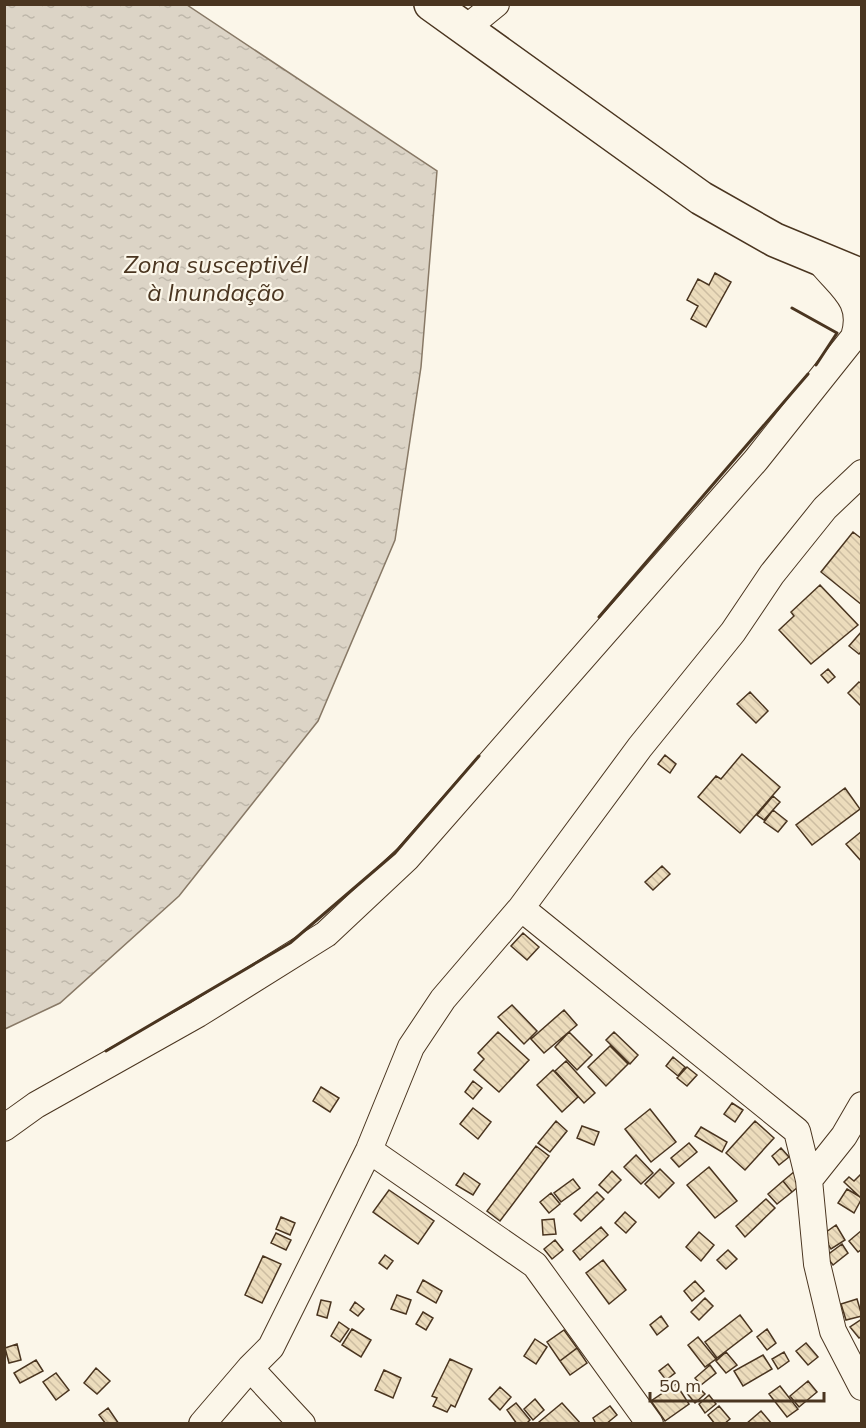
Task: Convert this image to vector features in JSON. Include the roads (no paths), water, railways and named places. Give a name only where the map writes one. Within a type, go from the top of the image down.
[{"type":"main road","points":[[431,4],[464,30],[701,198],[775,240],[861,276]]},
{"type":"street","points":[[464,30],[496,4]]},
{"type":"street","points":[[4,1128],[36,1105],[198,1014],[326,934],[407,858],[756,460],[854,337],[860,320],[852,297],[818,258]]},
{"type":"street","points":[[202,1424],[250,1368],[272,1347],[369,1150],[411,1047],[443,999],[521,908],[640,747],[733,632],[772,574],[825,508],[861,473]]},
{"type":"street","points":[[521,908],[798,1131],[853,1139]]},
{"type":"street","points":[[809,1180],[853,1139],[861,1105]]},
{"type":"street","points":[[798,1131],[809,1180],[817,1264],[833,1331],[861,1387]]},
{"type":"street","points":[[369,1150],[535,1265],[650,1424]]},
{"type":"street","points":[[250,1368],[302,1424]]},
{"type":"water","name":"Zona susceptivél à Inundação","points":[[4,5],[187,5],[437,171],[421,367],[395,540],[318,721],[179,896],[60,1003],[5,1029]]}]
